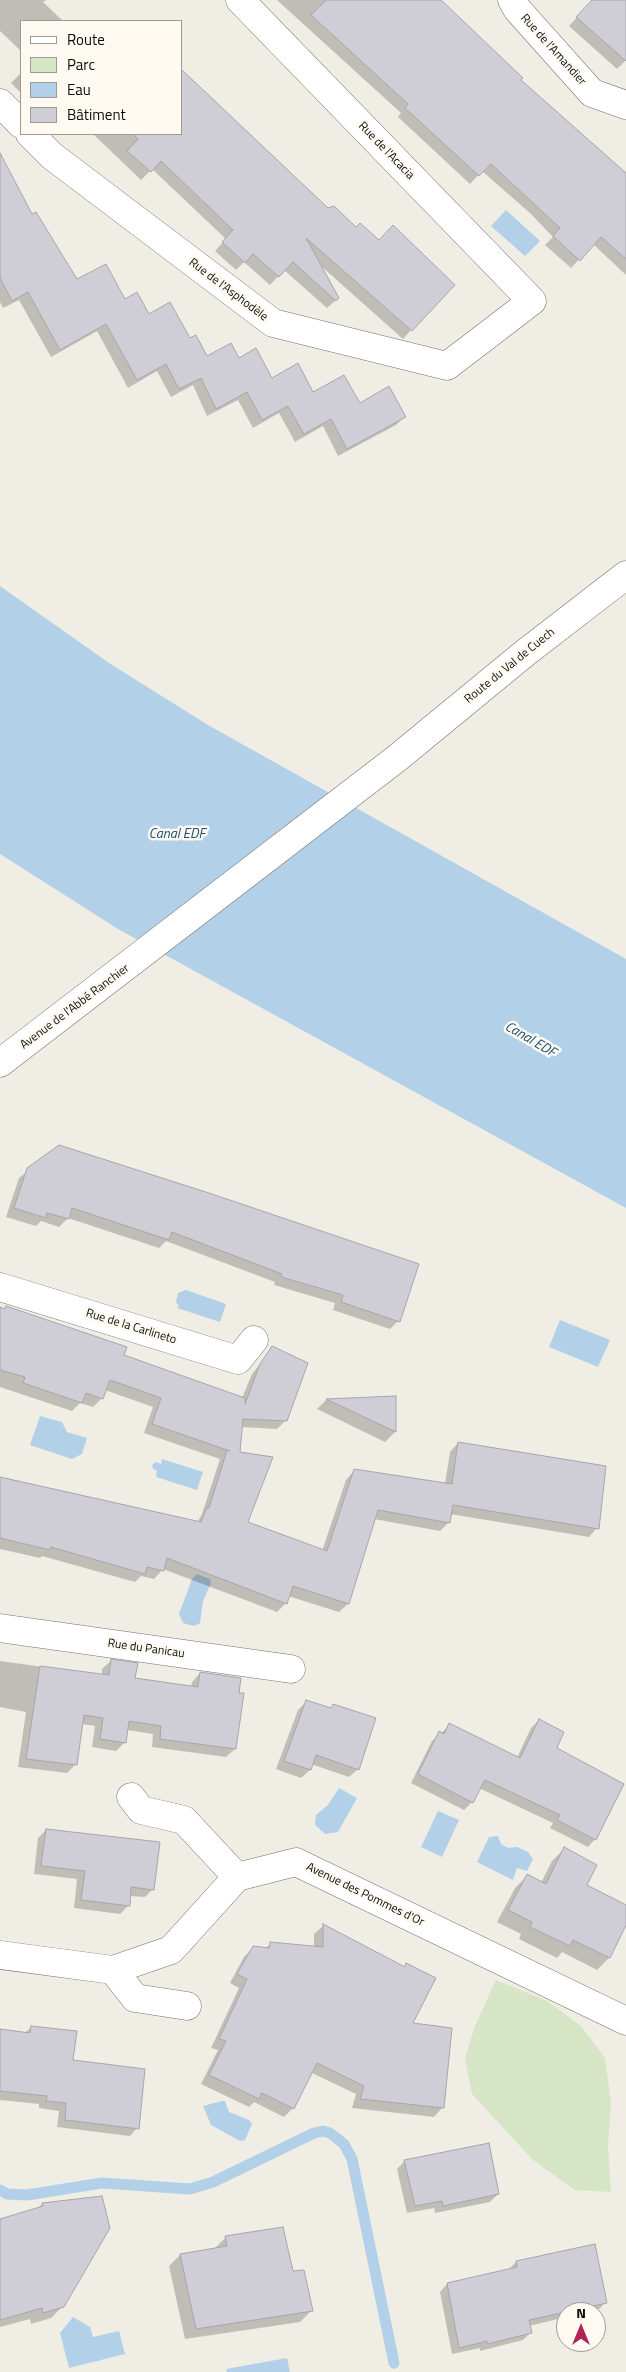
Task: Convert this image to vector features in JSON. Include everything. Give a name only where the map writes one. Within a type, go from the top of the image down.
[{"type":"street","name":"Rue de l'Acacia","points":[[240,0],[532,301]]},
{"type":"street","name":"Rue de l'Amandier","points":[[520,3],[592,93],[626,105]]},
{"type":"street","points":[[0,103],[20,123]]},
{"type":"street","name":"Rue de l'Asphodèle","points":[[31,135],[52,156],[273,323],[447,366],[532,301]]},
{"type":"street","name":"Route du Val de Cuech","points":[[149,950],[396,759],[525,653],[626,575]]},
{"type":"street","name":"Avenue de l'Abbé Ranchier","points":[[0,1064],[149,950]]},
{"type":"street","name":"Rue de la Carlineto","points":[[0,1287],[238,1360],[254,1340]]},
{"type":"street","name":"Rue du Panicau","points":[[0,1628],[291,1669]]},
{"type":"street","points":[[0,1955],[113,1970],[171,1950],[237,1877],[184,1820],[141,1810],[131,1797]]},
{"type":"street","name":"Avenue des Pommes d'Or","points":[[237,1877],[296,1862],[626,2021]]},
{"type":"street","points":[[113,1970],[135,1998],[187,2006]]},
{"type":"green space","points":[[496,1980],[547,2001],[581,2026],[605,2058],[611,2103],[608,2146],[611,2192],[575,2190],[533,2160],[472,2094],[465,2058],[475,2026]]},
{"type":"water","points":[[506,210],[540,241],[525,256],[491,226]]},
{"type":"water","name":"Canal EDF","points":[[0,586],[109,663],[208,725],[626,959],[626,1208],[118,929],[0,854]]},
{"type":"water","points":[[186,1290],[226,1304],[220,1322],[177,1308],[179,1306],[176,1302],[178,1293]]},
{"type":"water","points":[[560,1320],[610,1340],[598,1367],[549,1347]]},
{"type":"water","points":[[40,1416],[62,1422],[67,1432],[87,1438],[82,1454],[72,1459],[30,1445]]},
{"type":"water","points":[[162,1459],[203,1472],[197,1490],[156,1477],[157,1471],[153,1469],[152,1465],[156,1462],[161,1464]]},
{"type":"water","points":[[197,1574],[210,1579],[211,1583],[203,1601],[200,1623],[194,1626],[183,1623],[179,1614],[192,1579]]},
{"type":"water","points":[[339,1788],[357,1798],[338,1832],[325,1834],[315,1825],[316,1815],[328,1805]]},
{"type":"water","points":[[438,1811],[459,1820],[442,1857],[421,1847]]},
{"type":"water","points":[[498,1836],[501,1844],[508,1848],[517,1847],[528,1852],[533,1859],[527,1871],[517,1868],[513,1880],[477,1862],[489,1837]]},
{"type":"water","points":[[225,2101],[229,2112],[249,2120],[252,2124],[245,2140],[240,2141],[211,2125],[203,2106]]},
{"type":"water","points":[[73,2317],[90,2327],[93,2337],[119,2331],[125,2354],[69,2368],[60,2333]]},
{"type":"water","points":[[287,2358],[290,2372],[227,2372],[226,2369]]},
{"type":"building","points":[[326,0],[441,0],[523,78],[521,80],[626,173],[626,259],[601,237],[580,261],[553,236],[560,228],[491,164],[479,176],[405,108],[408,104],[311,15]]},
{"type":"building","points":[[592,0],[626,0],[626,61],[576,17]]},
{"type":"building","points":[[182,70],[328,208],[334,206],[356,227],[360,223],[379,240],[393,225],[455,285],[412,331],[306,238],[339,298],[336,301],[293,262],[279,277],[253,254],[245,263],[222,242],[233,230],[161,161],[151,172],[127,151],[138,139],[134,135],[182,135]]},
{"type":"building","points":[[0,153],[32,214],[36,212],[77,279],[106,264],[125,299],[137,292],[149,314],[170,302],[190,338],[196,335],[207,356],[231,343],[239,358],[256,348],[272,378],[298,363],[313,392],[344,375],[360,403],[389,386],[406,417],[347,449],[331,419],[304,434],[288,406],[262,420],[247,392],[216,409],[201,378],[179,389],[166,364],[137,380],[106,324],[60,350],[28,292],[12,301],[0,278]]},
{"type":"building","points":[[59,1145],[209,1193],[419,1264],[400,1322],[341,1302],[343,1295],[281,1277],[282,1274],[172,1232],[169,1240],[72,1208],[69,1219],[47,1213],[46,1218],[14,1208],[27,1168]]},
{"type":"building","points":[[6,1306],[127,1347],[124,1355],[245,1398],[245,1404],[260,1364],[272,1346],[308,1363],[287,1421],[243,1419],[240,1452],[273,1457],[248,1522],[327,1551],[354,1469],[452,1484],[458,1442],[606,1466],[599,1529],[453,1505],[450,1523],[378,1510],[349,1604],[293,1586],[287,1604],[167,1558],[164,1571],[147,1567],[145,1574],[51,1547],[50,1550],[0,1538],[0,1477],[201,1522],[207,1507],[209,1508],[227,1450],[230,1451],[152,1424],[161,1398],[110,1380],[103,1399],[86,1393],[82,1403],[23,1383],[25,1377],[0,1370],[0,1307],[5,1309]]},
{"type":"building","points":[[396,1396],[396,1432],[326,1399]]},
{"type":"building","points":[[111,1659],[138,1663],[135,1678],[198,1687],[200,1672],[241,1678],[239,1693],[244,1693],[236,1749],[160,1739],[161,1726],[129,1721],[126,1743],[100,1739],[103,1718],[84,1715],[77,1765],[26,1759],[40,1666],[109,1675]]},
{"type":"building","points":[[306,1700],[331,1708],[333,1704],[376,1718],[359,1770],[316,1755],[311,1770],[284,1761]]},
{"type":"building","points":[[539,1719],[564,1732],[557,1748],[624,1784],[596,1840],[557,1820],[560,1815],[485,1780],[473,1803],[418,1774],[439,1731],[444,1734],[449,1723],[520,1758]]},
{"type":"building","points":[[46,1829],[160,1842],[154,1890],[131,1887],[130,1906],[81,1900],[85,1871],[41,1866]]},
{"type":"building","points":[[564,1847],[597,1865],[587,1885],[626,1905],[626,1925],[610,1958],[573,1940],[570,1946],[530,1927],[532,1922],[508,1910],[527,1874],[546,1884]]},
{"type":"building","points":[[323,1924],[405,1967],[406,1963],[436,1978],[413,2023],[452,2028],[444,2108],[360,2099],[364,2086],[317,2063],[294,2109],[262,2093],[259,2099],[209,2075],[226,2041],[219,2039],[247,1979],[237,1974],[253,1946],[269,1948],[270,1942],[323,1947]]},
{"type":"building","points":[[31,2026],[77,2031],[73,2060],[145,2069],[139,2129],[65,2120],[66,2103],[46,2101],[47,2096],[0,2091],[0,2029],[30,2033]]},
{"type":"building","points":[[489,2143],[499,2194],[443,2206],[442,2201],[415,2206],[404,2160]]},
{"type":"building","points":[[102,2196],[110,2228],[64,2307],[43,2313],[42,2308],[0,2320],[0,2219],[43,2206],[42,2203]]},
{"type":"building","points":[[283,2227],[293,2271],[304,2270],[313,2311],[196,2329],[180,2254],[227,2246],[225,2236]]},
{"type":"building","points":[[595,2244],[607,2303],[556,2302],[556,2314],[529,2320],[532,2333],[487,2344],[487,2341],[459,2348],[447,2283],[517,2267],[516,2261]]},
{"type":"waterway","points":[[0,2190],[7,2194],[27,2195],[102,2183],[190,2189],[213,2182],[314,2133],[323,2131],[330,2133],[344,2144],[352,2159],[394,2363]]}]
